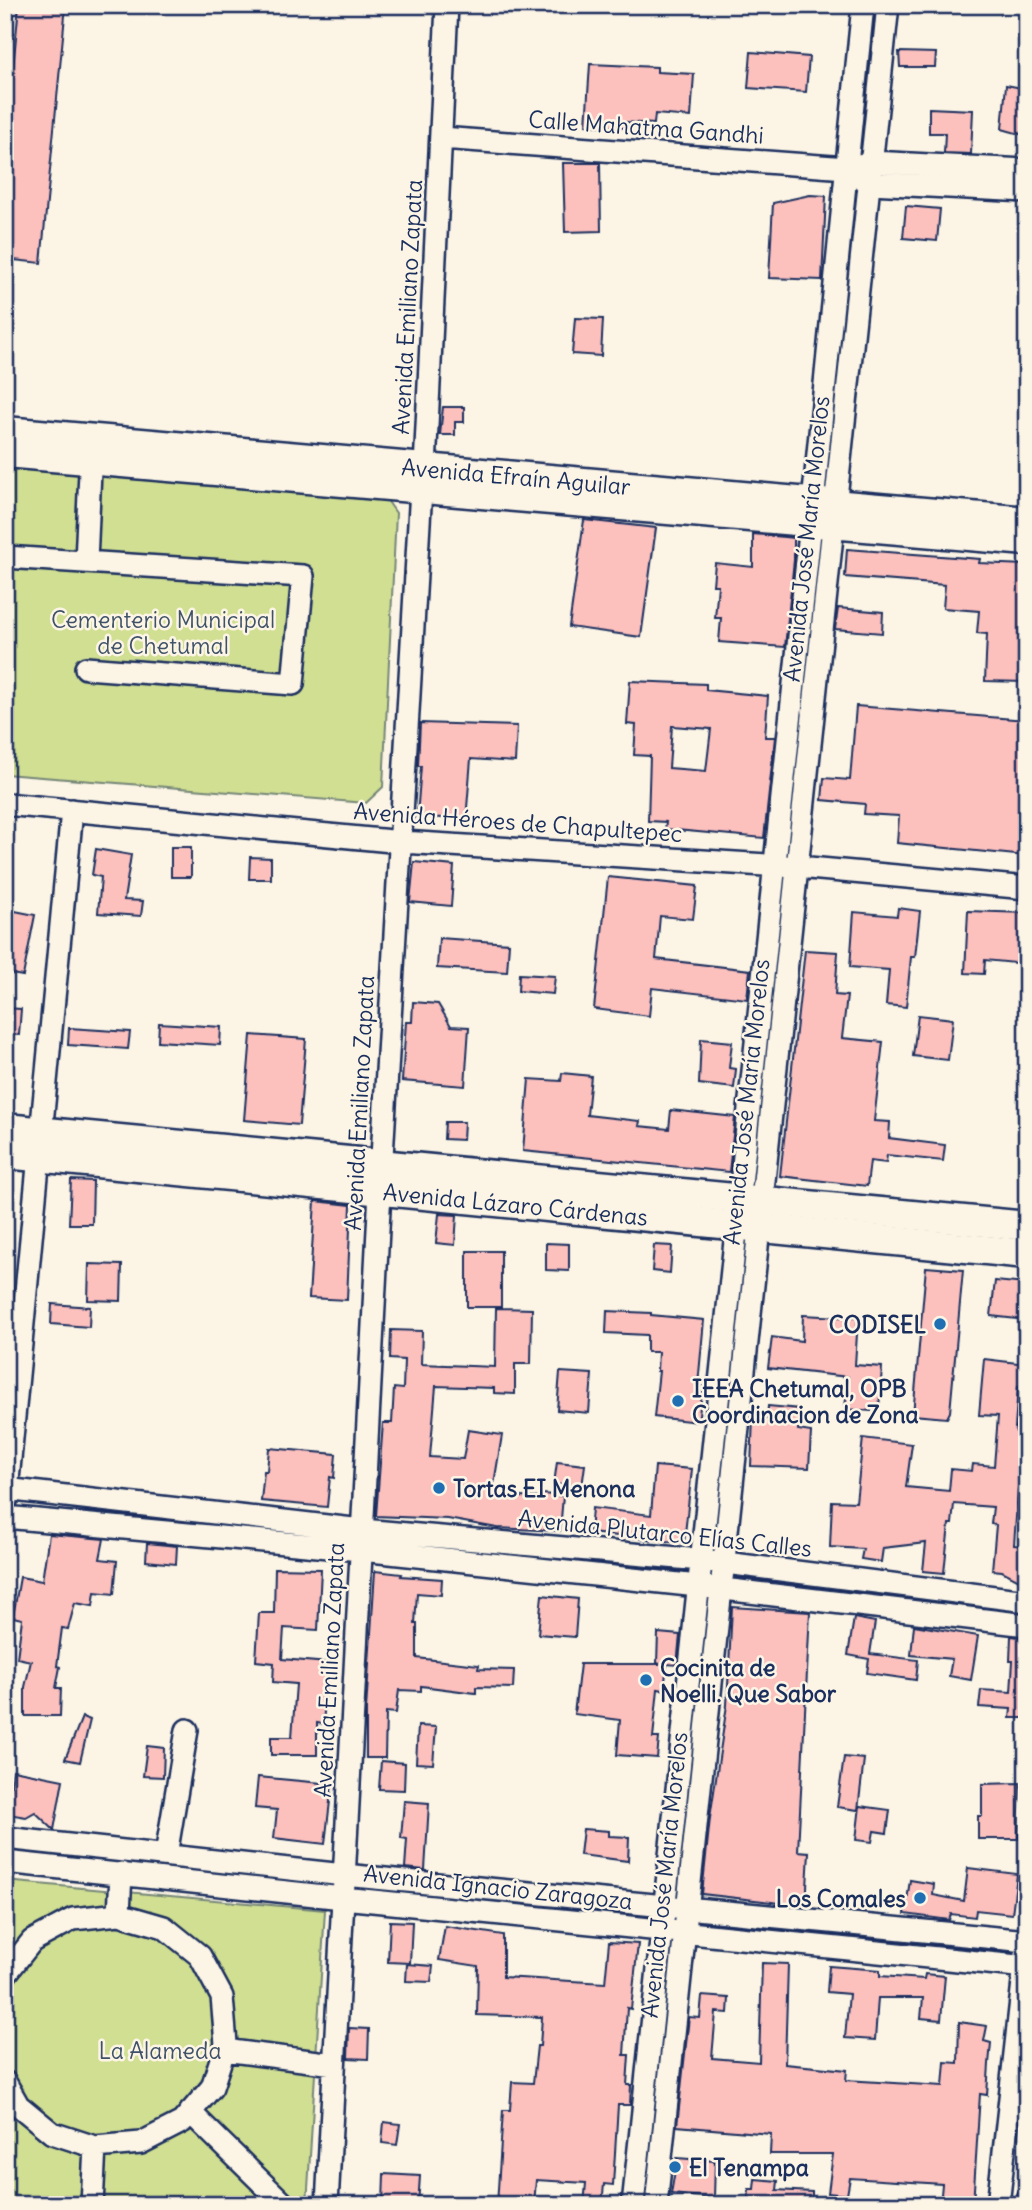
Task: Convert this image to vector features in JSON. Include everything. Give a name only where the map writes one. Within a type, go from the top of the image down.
[{"type":"main road","name":"Avenida Efraín Aguilar","points":[[5,432],[90,450],[423,479],[824,513],[1027,521]]},
{"type":"main road","name":"Avenida Efraín Aguilar","points":[[5,453],[90,450]]},
{"type":"main road","name":"Avenida Efraín Aguilar","points":[[824,513],[1027,541]]},
{"type":"main road","name":"Avenida Lázaro Cárdenas","points":[[5,1128],[40,1144],[749,1213],[1027,1254]]},
{"type":"main road","name":"Avenida Lázaro Cárdenas","points":[[5,1154],[40,1144]]},
{"type":"main road","name":"Avenida Lázaro Cárdenas","points":[[749,1213],[1027,1226]]},
{"type":"street","name":"Avenida Emiliano Zapata","points":[[327,2205],[447,5]]},
{"type":"street","name":"Avenida José María Morelos","points":[[633,2205],[701,1560],[798,867],[846,168],[863,5]]},
{"type":"street","name":"Avenida José María Morelos","points":[[656,2205],[724,1563],[775,866],[871,173],[888,5]]},
{"type":"street","name":"Calle Mahatma Gandhi","points":[[441,138],[846,168],[1027,191]]},
{"type":"street","name":"Calle Mahatma Gandhi","points":[[871,173],[1027,170]]},
{"type":"street","points":[[86,562],[90,450]]},
{"type":"street","points":[[5,557],[303,576],[293,684],[86,668]]},
{"type":"street","name":"Avenida Héroes de Chapultepec","points":[[5,804],[402,842],[798,867],[1027,888]]},
{"type":"street","points":[[5,1515],[72,810]]},
{"type":"street","name":"Avenida Plutarco Elías Calles","points":[[6,1489],[721,1590],[1027,1625]]},
{"type":"street","name":"Avenida Plutarco Elías Calles","points":[[5,1515],[701,1560],[1027,1601]]},
{"type":"street","points":[[166,1855],[187,1730]]},
{"type":"street","name":"Avenida Ignacio Zaragoza","points":[[5,1838],[344,1875],[1027,1940]]},
{"type":"street","name":"Avenida Ignacio Zaragoza","points":[[5,1862],[1026,1967]]},
{"type":"street","points":[[119,1913],[121,1873]]},
{"type":"street","points":[[5,1975],[32,1941],[73,1919],[119,1913],[164,1927],[200,1956],[222,1997],[226,2043],[212,2087],[182,2122],[141,2143],[95,2147],[52,2133],[18,2105],[5,2082]]},
{"type":"street","points":[[998,2205],[1027,1940]]},
{"type":"street","points":[[224,2050],[334,2064]]},
{"type":"street","points":[[190,2112],[285,2205]]},
{"type":"street","points":[[92,2205],[95,2147]]},
{"type":"green space","name":"Cementerio Municipal de Chetumal","points":[[5,464],[384,496],[396,513],[383,787],[366,803],[5,774]]},
{"type":"green space","name":"La Alameda","points":[[5,1881],[325,1910],[307,2205],[5,2205]]},
{"type":"building","points":[[19,5],[66,5],[41,263],[5,259],[5,154]]},
{"type":"building","points":[[751,52],[809,57],[806,92],[748,88]]},
{"type":"building","points":[[899,52],[936,53],[935,67],[900,67]]},
{"type":"building","points":[[590,64],[657,67],[657,72],[694,74],[691,117],[655,114],[654,124],[626,122],[626,128],[586,125]]},
{"type":"building","points":[[1006,85],[1027,89],[1027,136],[1002,129]]},
{"type":"building","points":[[929,108],[973,110],[971,154],[944,153],[945,133],[929,133]]},
{"type":"building","points":[[563,163],[600,163],[601,231],[565,232]]},
{"type":"building","points":[[810,195],[826,196],[822,280],[769,278],[773,203]]},
{"type":"building","points":[[906,206],[940,209],[937,241],[903,238]]},
{"type":"building","points":[[575,318],[603,319],[601,356],[572,354]]},
{"type":"building","points":[[443,407],[464,407],[464,422],[455,422],[455,435],[440,435]]},
{"type":"building","points":[[584,520],[656,528],[641,637],[569,627]]},
{"type":"building","points":[[753,534],[794,538],[785,647],[719,642],[721,618],[715,618],[718,585],[713,585],[715,563],[753,567]]},
{"type":"building","points":[[847,549],[980,559],[979,563],[1027,565],[1027,622],[1022,622],[1020,656],[1027,656],[1027,682],[985,681],[987,634],[977,633],[979,611],[943,608],[945,585],[845,577]]},
{"type":"building","points":[[838,608],[883,612],[882,633],[835,629]]},
{"type":"building","points":[[630,681],[706,684],[706,690],[768,696],[765,737],[775,737],[764,838],[665,829],[666,822],[648,821],[650,756],[634,755],[636,725],[627,724]],"holes":[[[672,726],[711,729],[706,771],[669,768]]]},
{"type":"building","points":[[856,706],[1027,720],[1027,856],[897,843],[899,816],[864,814],[865,804],[822,800],[824,778],[850,780]]},
{"type":"building","points":[[420,723],[517,726],[515,762],[471,759],[466,820],[417,816],[421,766],[418,766]]},
{"type":"building","points":[[171,847],[191,847],[191,877],[171,877]]},
{"type":"building","points":[[96,849],[131,855],[124,900],[143,901],[141,916],[98,913],[101,877],[92,875]]},
{"type":"building","points":[[250,857],[271,858],[271,879],[249,879]]},
{"type":"building","points":[[414,862],[454,866],[451,906],[410,902]]},
{"type":"building","points":[[608,877],[697,886],[693,919],[660,916],[656,959],[750,970],[747,999],[652,988],[649,1016],[594,1009]]},
{"type":"building","points":[[898,908],[920,911],[915,957],[911,957],[906,1007],[886,1005],[889,970],[850,967],[854,912],[897,916]]},
{"type":"building","points":[[5,909],[35,915],[23,976],[5,973]]},
{"type":"building","points":[[968,911],[1027,913],[1027,964],[985,960],[984,974],[965,973]]},
{"type":"building","points":[[439,938],[509,943],[507,972],[437,968]]},
{"type":"building","points":[[805,950],[838,952],[835,995],[847,996],[842,1038],[883,1042],[874,1121],[890,1122],[889,1138],[945,1145],[943,1161],[887,1155],[886,1163],[870,1161],[867,1186],[780,1176]]},
{"type":"building","points":[[519,974],[555,976],[553,994],[518,991]]},
{"type":"building","points":[[413,1002],[438,1004],[451,1026],[469,1027],[465,1086],[402,1081],[406,1022],[412,1022]]},
{"type":"building","points":[[5,1008],[21,1009],[19,1035],[5,1034]]},
{"type":"building","points":[[918,1015],[953,1019],[948,1060],[913,1056]]},
{"type":"building","points":[[159,1023],[221,1027],[220,1045],[158,1041]]},
{"type":"building","points":[[69,1028],[130,1032],[128,1049],[68,1045]]},
{"type":"building","points":[[251,1035],[306,1039],[299,1125],[244,1120]]},
{"type":"building","points":[[701,1039],[732,1042],[729,1068],[736,1069],[734,1088],[699,1084]]},
{"type":"building","points":[[562,1073],[591,1076],[587,1115],[640,1121],[639,1126],[669,1129],[671,1110],[735,1117],[729,1172],[523,1151],[529,1079],[561,1081]]},
{"type":"building","points":[[445,1122],[464,1122],[463,1140],[444,1139]]},
{"type":"building","points":[[71,1180],[93,1181],[92,1224],[69,1224]]},
{"type":"building","points":[[315,1201],[351,1205],[347,1300],[309,1298]]},
{"type":"building","points":[[439,1214],[457,1215],[455,1245],[436,1243]]},
{"type":"building","points":[[546,1243],[569,1244],[569,1271],[546,1270]]},
{"type":"building","points":[[654,1245],[672,1246],[670,1273],[652,1271]]},
{"type":"building","points":[[467,1251],[501,1251],[501,1307],[467,1307]]},
{"type":"building","points":[[89,1264],[122,1265],[121,1301],[88,1300]]},
{"type":"building","name":"CODISEL","points":[[926,1267],[963,1270],[950,1412],[947,1418],[913,1415]]},
{"type":"building","points":[[995,1281],[1027,1284],[1027,1320],[991,1316]]},
{"type":"building","points":[[52,1304],[90,1307],[89,1327],[51,1324]]},
{"type":"building","points":[[496,1308],[532,1309],[531,1364],[515,1364],[515,1394],[494,1393],[494,1388],[436,1386],[430,1457],[463,1459],[468,1430],[502,1435],[492,1496],[563,1496],[560,1531],[497,1528],[448,1519],[376,1516],[383,1423],[392,1423],[394,1388],[403,1389],[404,1360],[390,1359],[391,1330],[422,1331],[421,1364],[495,1367]]},
{"type":"building","points":[[607,1311],[704,1320],[698,1385],[703,1386],[698,1422],[654,1417],[659,1371],[658,1352],[647,1352],[647,1335],[606,1333]]},
{"type":"building","points":[[803,1315],[858,1318],[855,1365],[882,1367],[879,1409],[845,1409],[848,1377],[768,1368],[772,1337],[802,1341]]},
{"type":"building","points":[[984,1359],[1027,1364],[1027,1387],[1018,1386],[1015,1428],[1016,1432],[1027,1433],[1027,1490],[1018,1489],[1014,1545],[1026,1546],[1023,1582],[1002,1571],[992,1570],[996,1525],[991,1524],[993,1507],[954,1504],[944,1573],[923,1571],[926,1543],[883,1548],[881,1562],[861,1559],[863,1549],[830,1547],[832,1501],[856,1502],[863,1438],[912,1444],[906,1487],[949,1491],[951,1469],[972,1471],[973,1464],[994,1466],[998,1416],[979,1415]]},
{"type":"building","points":[[560,1372],[592,1374],[589,1413],[557,1410]]},
{"type":"building","points":[[768,1406],[800,1409],[798,1430],[811,1432],[809,1468],[751,1466],[753,1418],[767,1419]]},
{"type":"building","points":[[269,1448],[336,1454],[327,1507],[261,1501]]},
{"type":"building","points":[[557,1462],[585,1465],[582,1487],[554,1484]]},
{"type":"building","points":[[655,1466],[692,1469],[684,1543],[590,1533],[592,1508],[651,1515]]},
{"type":"building","points":[[49,1534],[104,1539],[100,1559],[117,1561],[114,1594],[95,1592],[93,1606],[75,1603],[68,1629],[62,1628],[56,1688],[61,1688],[60,1716],[25,1716],[25,1687],[31,1661],[17,1658],[22,1619],[13,1617],[20,1577],[42,1581]]},
{"type":"building","points":[[147,1543],[177,1546],[176,1564],[146,1561]]},
{"type":"building","points":[[275,1568],[321,1569],[318,1630],[284,1628],[282,1659],[328,1663],[323,1724],[317,1723],[317,1755],[271,1755],[271,1737],[292,1737],[296,1684],[273,1682],[274,1663],[256,1661],[259,1613],[274,1613]]},
{"type":"building","points":[[375,1571],[442,1579],[441,1595],[417,1593],[417,1658],[479,1665],[478,1669],[514,1670],[513,1688],[476,1687],[476,1693],[421,1686],[421,1691],[399,1690],[396,1713],[386,1712],[385,1758],[366,1758],[366,1710]]},
{"type":"building","points":[[542,1595],[578,1599],[575,1637],[538,1634]]},
{"type":"building","points":[[732,1607],[810,1612],[798,1851],[809,1852],[806,1906],[702,1894],[727,1705]]},
{"type":"building","points":[[854,1618],[875,1622],[870,1654],[918,1660],[916,1680],[867,1673],[869,1659],[848,1655]]},
{"type":"building","points":[[914,1625],[978,1636],[971,1680],[949,1676],[952,1659],[911,1655]]},
{"type":"building","points":[[658,1633],[680,1635],[677,1665],[667,1664],[664,1690],[658,1689],[653,1738],[659,1738],[657,1758],[617,1755],[620,1720],[574,1714],[580,1664],[660,1664],[657,1663]]},
{"type":"building","points":[[1011,1636],[1027,1638],[1027,1718],[1010,1718],[1011,1709],[979,1707],[981,1690],[1011,1692]]},
{"type":"building","points":[[82,1717],[90,1720],[80,1762],[65,1759]]},
{"type":"building","points":[[418,1726],[436,1727],[433,1764],[416,1763]]},
{"type":"building","points":[[147,1746],[164,1748],[163,1777],[143,1776]]},
{"type":"building","points":[[844,1757],[864,1759],[858,1810],[837,1807]]},
{"type":"building","points":[[381,1761],[405,1763],[404,1790],[379,1789]]},
{"type":"building","points":[[13,1770],[63,1780],[54,1830],[35,1812],[26,1817],[8,1814]]},
{"type":"building","points":[[258,1777],[332,1784],[325,1844],[274,1838],[277,1810],[255,1808]]},
{"type":"building","points":[[1020,1783],[1018,1839],[978,1839],[978,1816],[982,1816],[982,1784]]},
{"type":"building","points":[[404,1801],[429,1803],[425,1870],[405,1868],[407,1839],[401,1838]]},
{"type":"building","points":[[860,1806],[890,1810],[887,1833],[874,1831],[872,1842],[856,1840]]},
{"type":"building","points":[[583,1829],[609,1831],[609,1836],[629,1837],[628,1861],[580,1855]]},
{"type":"building","points":[[968,1868],[1017,1874],[1012,1914],[976,1910],[975,1917],[951,1914],[949,1920],[905,1914],[910,1880],[934,1884],[933,1895],[964,1901]]},
{"type":"building","points":[[390,1921],[412,1922],[410,1963],[388,1962]]},
{"type":"building","points":[[445,1926],[503,1935],[503,1977],[605,1983],[609,1942],[638,1944],[631,2009],[627,2008],[624,2055],[629,2055],[627,2085],[631,2085],[630,2105],[618,2105],[613,2185],[604,2184],[602,2205],[584,2205],[586,2183],[536,2180],[534,2205],[497,2205],[503,2110],[510,2110],[512,2082],[533,2083],[542,2017],[477,2015],[478,1966],[439,1960]]},
{"type":"building","points":[[762,1963],[788,1964],[785,2064],[847,2070],[846,2080],[943,2086],[945,2062],[958,2063],[959,2022],[987,2026],[984,2041],[991,2043],[987,2095],[980,2094],[973,2205],[940,2205],[942,2184],[850,2178],[847,2195],[828,2193],[833,2154],[770,2154],[771,2134],[677,2126],[689,2017],[700,2018],[702,1996],[729,1998],[728,2013],[716,2012],[712,2058],[759,2062]]},
{"type":"building","points":[[407,1964],[433,1966],[431,1982],[406,1981]]},
{"type":"building","points":[[829,1966],[880,1970],[880,1976],[924,1979],[925,1974],[945,1976],[941,2020],[921,2018],[923,1998],[878,1998],[875,2040],[845,2038],[849,1994],[827,1992]]},
{"type":"building","points":[[349,2028],[369,2029],[368,2059],[348,2058]]},
{"type":"building","points":[[384,2122],[400,2124],[397,2145],[382,2143]]},
{"type":"building","points":[[677,2158],[715,2161],[714,2198],[671,2194]]},
{"type":"building","points":[[384,2174],[420,2176],[418,2205],[383,2204]]},
{"type":"building","points":[[755,2179],[778,2181],[777,2190],[812,2192],[812,2205],[748,2205],[749,2189],[754,2189]]},
{"type":"place","name":"CODISEL","points":[[940,1324]]},
{"type":"place","name":"IEEA Chetumal, OPB Coordinacion de Zona","points":[[678,1401]]},
{"type":"place","name":"Tortas EI Menona","points":[[439,1488]]},
{"type":"place","name":"Cocinita de Noelli. Que Sabor","points":[[646,1680]]},
{"type":"place","name":"Los Comales","points":[[920,1898]]},
{"type":"place","name":"El Tenampa","points":[[675,2167]]}]
